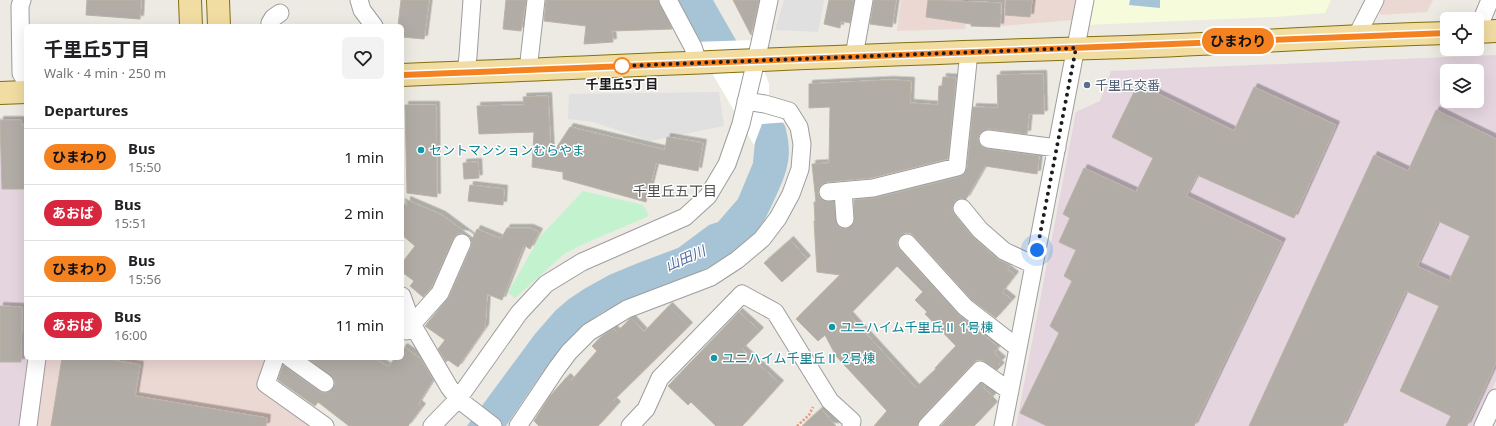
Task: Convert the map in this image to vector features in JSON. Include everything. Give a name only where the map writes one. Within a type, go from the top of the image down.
[{"type":"main road","points":[[190,0],[191,24]]},
{"type":"main road","points":[[218,0],[219,24]]},
{"type":"main road","points":[[1484,31],[1496,31]]},
{"type":"main road","points":[[404,75],[1238,42],[1358,35],[1440,33]]},
{"type":"main road","points":[[0,93],[24,92]]},
{"type":"street","points":[[22,0],[21,73],[24,78]]},
{"type":"street","points":[[359,0],[362,10],[372,24]]},
{"type":"street","points":[[466,72],[472,0]]},
{"type":"street","points":[[528,70],[536,0]]},
{"type":"street","points":[[668,0],[701,62]]},
{"type":"street","points":[[432,426],[464,404],[519,313],[546,284],[582,262],[685,217],[708,196],[727,164],[742,124],[746,102],[758,60],[769,0]]},
{"type":"street","points":[[854,56],[864,0]]},
{"type":"street","points":[[1003,426],[1085,0]]},
{"type":"street","points":[[1358,35],[1375,0]]},
{"type":"street","points":[[1484,14],[1490,0]]},
{"type":"street","points":[[845,219],[836,191],[873,188],[957,167],[969,52]]},
{"type":"street","points":[[518,426],[569,352],[590,332],[627,309],[711,277],[737,260],[762,239],[778,218],[791,194],[800,169],[802,144],[799,127],[789,111],[766,104],[746,102]]},
{"type":"street","points":[[988,139],[1057,148]]},
{"type":"street","points":[[962,208],[980,230],[1004,251],[1034,265]]},
{"type":"street","points":[[407,326],[440,293],[462,243]]},
{"type":"street","points":[[908,243],[965,306],[1018,348]]},
{"type":"street","points":[[630,426],[646,409],[660,378],[742,294],[775,312],[830,400],[852,421],[851,426]]},
{"type":"street","points":[[404,308],[407,326],[449,387],[464,404],[493,426]]},
{"type":"street","points":[[28,426],[37,360]]},
{"type":"street","points":[[274,360],[266,384],[325,426]]},
{"type":"street","points":[[293,360],[325,383]]},
{"type":"street","points":[[927,426],[980,370],[1010,391]]},
{"type":"street","points":[[1483,426],[1496,398]]},
{"type":"path","points":[[797,426],[809,415],[823,390]]},
{"type":"shaded area","points":[[784,0],[824,0],[818,32],[775,30]]},
{"type":"shaded area","points":[[901,0],[969,0],[965,29],[897,31]]},
{"type":"shaded area","points":[[1004,0],[1076,0],[1073,20],[1002,26]]},
{"type":"shaded area","points":[[1091,0],[1331,0],[1325,13],[1274,17],[1086,25]]},
{"type":"shaded area","points":[[1384,0],[1433,0],[1427,12],[1381,15],[1379,10]]},
{"type":"shaded area","points":[[1496,55],[1496,381],[1475,426],[1016,426],[1076,112],[1100,101],[1111,71]]},
{"type":"shaded area","points":[[719,92],[724,126],[650,141],[593,122],[568,119],[569,94]]},
{"type":"shaded area","points":[[24,117],[24,360],[27,360],[19,426],[0,426],[0,118]]},
{"type":"shaded area","points":[[583,191],[643,205],[649,216],[564,254],[515,298],[508,293],[539,238]]},
{"type":"shaded area","points":[[45,360],[265,360],[256,386],[312,426],[36,426]]},
{"type":"water","name":"山田川","points":[[678,0],[713,0],[785,126],[789,146],[788,162],[784,178],[768,213],[758,230],[735,251],[723,259],[686,278],[617,305],[591,320],[578,331],[555,357],[506,426],[467,426],[535,334],[556,310],[569,299],[609,275],[678,248],[709,225],[718,222],[738,199],[753,163],[755,141]]},
{"type":"water","points":[[1130,0],[1160,0],[1160,8],[1129,5]]},
{"type":"pier","points":[[753,40],[769,84],[769,95],[789,122],[762,124],[754,145],[694,42]]},
{"type":"building","points":[[87,0],[141,0],[140,19],[86,15]]},
{"type":"building","points":[[401,0],[429,0],[424,39],[404,37],[404,24],[398,24]]},
{"type":"building","points":[[506,0],[526,0],[521,31],[503,29]]},
{"type":"building","points":[[546,0],[658,0],[672,29],[612,31],[613,42],[584,44],[586,26],[544,21]]},
{"type":"building","points":[[733,0],[759,0],[751,35]]},
{"type":"building","points":[[829,0],[854,0],[850,23],[841,21],[840,28],[824,24]]},
{"type":"building","points":[[874,0],[896,0],[892,27],[870,24]]},
{"type":"building","points":[[928,0],[1001,3],[1000,27],[971,26],[971,24],[926,17]]},
{"type":"building","points":[[1006,0],[1032,0],[1030,17],[1005,15]]},
{"type":"building","points":[[1043,74],[1044,114],[1029,114],[1027,134],[989,129],[980,133],[978,138],[979,143],[986,149],[1039,156],[1037,174],[985,166],[966,199],[960,198],[955,201],[952,210],[972,236],[997,259],[1010,265],[1007,269],[1015,275],[1002,292],[1012,300],[996,318],[972,300],[910,233],[905,233],[900,236],[897,240],[897,245],[958,314],[998,347],[994,353],[1002,360],[998,364],[1001,366],[997,370],[982,360],[977,360],[920,419],[917,426],[874,426],[887,411],[836,356],[825,335],[818,341],[796,319],[840,275],[817,272],[814,221],[814,202],[816,202],[812,164],[829,163],[830,107],[809,108],[809,84],[890,80],[911,81],[910,103],[938,105],[939,86],[942,86],[943,77],[956,78],[948,159],[871,178],[827,182],[819,187],[818,193],[820,198],[824,201],[834,202],[837,224],[840,228],[845,229],[854,223],[854,200],[875,198],[959,177],[964,174],[967,168],[973,107],[998,108],[997,75]],"holes":[[[897,266],[923,292],[915,300],[927,312],[925,314],[956,346],[935,368],[936,369],[916,388],[849,315]]]},
{"type":"building","points":[[1138,84],[1234,131],[1254,87],[1336,125],[1294,218],[1197,175],[1186,196],[1282,242],[1194,426],[1047,426],[1020,413],[1059,333],[1050,326],[1072,281],[1064,276],[1076,250],[1059,242],[1070,218],[1063,214],[1084,168],[1136,192],[1153,158],[1112,137]]},
{"type":"building","points":[[548,96],[551,156],[570,127],[665,150],[667,137],[703,143],[698,171],[656,163],[646,202],[563,179],[563,172],[532,167],[534,132],[479,134],[477,106],[524,105],[523,97]]},
{"type":"building","name":"セントマンションむらやま","points":[[405,105],[436,105],[437,197],[407,193]]},
{"type":"building","points":[[1436,110],[1496,139],[1496,363],[1467,426],[1446,426],[1451,416],[1400,391],[1439,306],[1406,291],[1343,426],[1249,426],[1374,155],[1408,171]],"holes":[[[1438,221],[1470,236],[1449,281],[1417,266]]]},
{"type":"building","points":[[0,120],[21,120],[22,125],[24,125],[24,189],[2,189]]},
{"type":"building","points":[[478,162],[479,178],[464,179],[463,163]]},
{"type":"building","points":[[470,185],[504,189],[503,205],[468,201]]},
{"type":"building","points":[[407,200],[442,215],[473,238],[477,229],[501,239],[507,228],[530,228],[539,232],[530,249],[524,245],[502,300],[487,294],[485,328],[458,367],[448,360],[446,362],[438,349],[445,340],[425,326],[449,297],[472,242],[470,237],[466,234],[461,233],[456,235],[431,288],[423,297],[410,286],[414,281],[404,274],[404,260],[415,246],[404,237],[404,204],[407,206]]},
{"type":"building","points":[[790,240],[807,259],[782,282],[764,263]]},
{"type":"building","points":[[0,306],[22,307],[21,362],[0,362]]},
{"type":"building","points":[[669,306],[689,326],[613,401],[617,405],[598,426],[539,426],[534,421],[550,396],[567,377],[571,381],[597,351],[592,346],[601,337],[613,329],[617,332],[631,318],[644,332]]},
{"type":"building","points":[[739,312],[760,331],[742,349],[780,384],[742,426],[716,426],[691,402],[688,405],[668,386]]},
{"type":"building","points":[[404,347],[421,359],[433,380],[418,404],[422,407],[408,426],[349,426],[318,402],[315,406],[278,380],[283,365],[324,393],[329,392],[333,388],[335,384],[334,379],[310,360],[377,360],[388,367],[393,360],[404,360]]},
{"type":"building","points":[[62,360],[112,360],[140,365],[135,396],[267,418],[266,426],[51,426]]},
{"type":"building","points":[[981,383],[985,385],[983,388],[993,396],[989,400],[994,405],[974,426],[941,426]]},
{"type":"building","points":[[821,409],[836,426],[802,426]]},
{"type":"bus line","name":"ひまわり","points":[[404,75],[698,62],[1095,48],[1358,35],[1440,33]]},
{"type":"place","name":"千里丘5丁目","points":[[622,66]]},
{"type":"place","name":"千里丘交番","points":[[1087,85]]},
{"type":"place","name":"セントマンションむらやま","points":[[421,150]]},
{"type":"place","name":"ユニハイム千里丘Ⅱ 1号棟","points":[[832,327]]},
{"type":"place","name":"ユニハイム千里丘Ⅱ 2号棟","points":[[714,358]]},
{"type":"district","name":"千里丘五丁目","points":[[675,190]]},
{"type":"route","points":[[622,66],[1076,48],[1037,250]]}]
